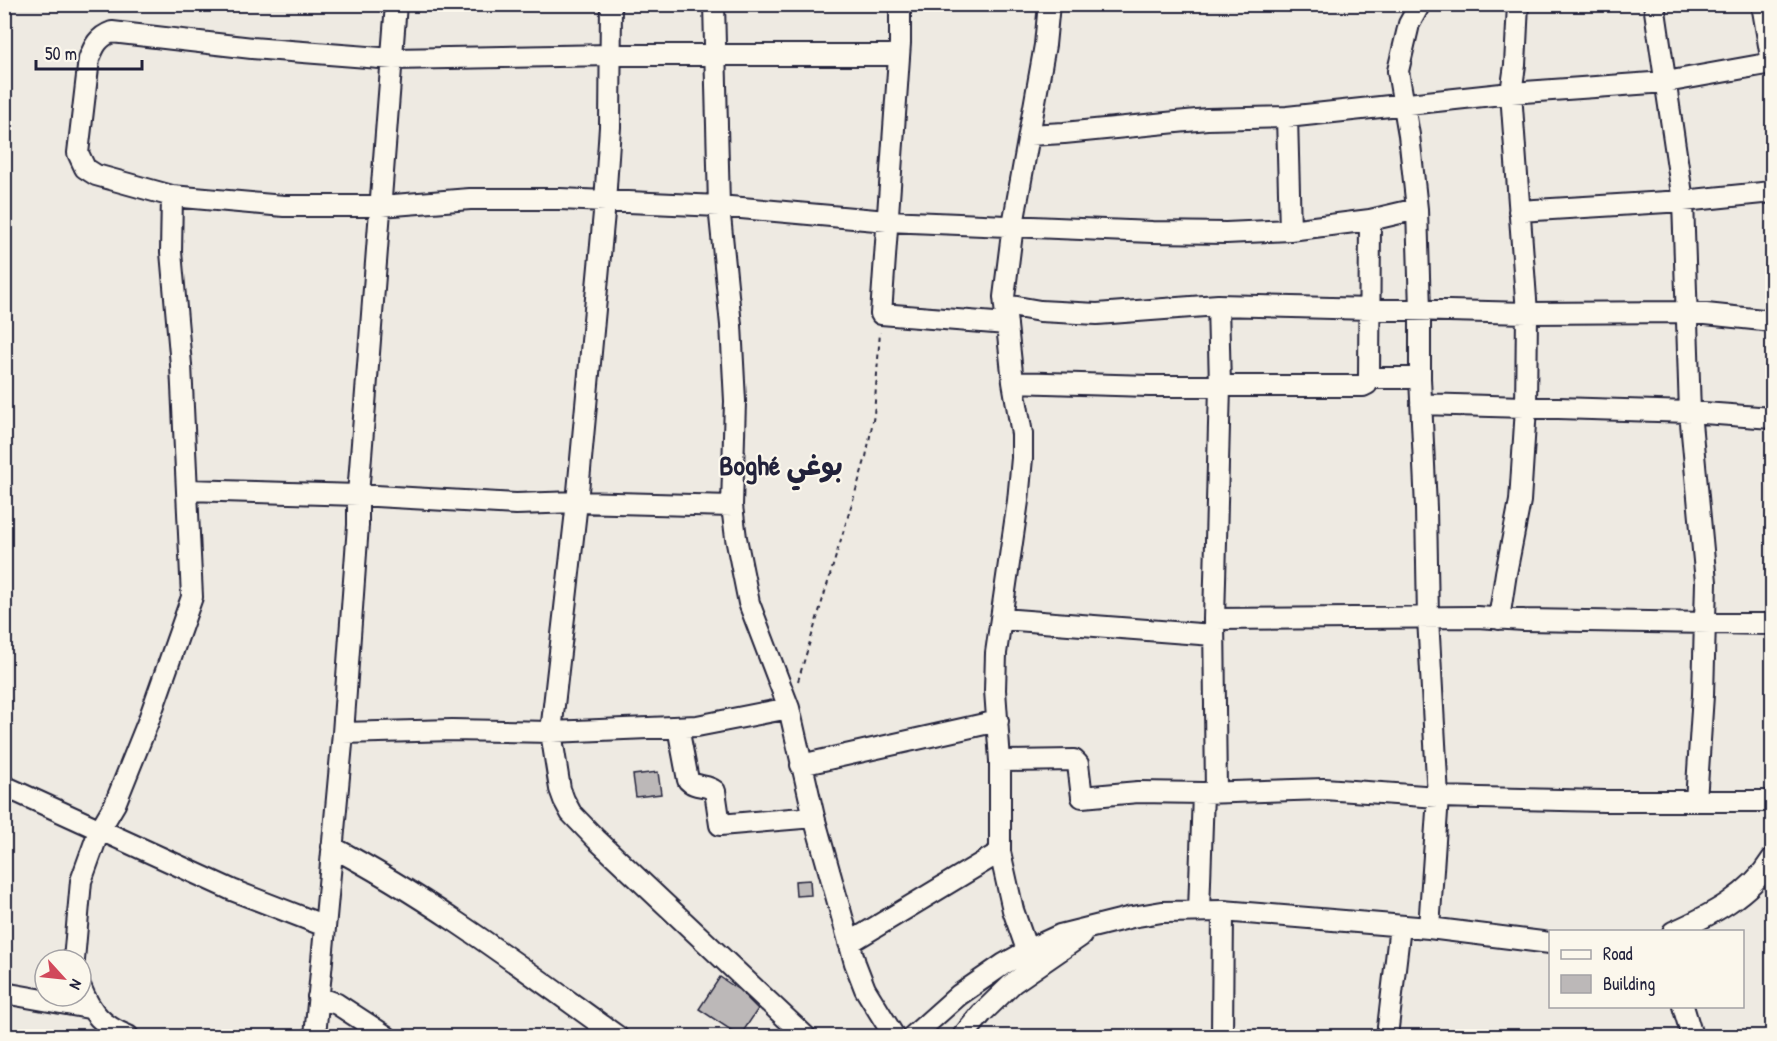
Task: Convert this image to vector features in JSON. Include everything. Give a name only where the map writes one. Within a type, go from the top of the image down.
[{"type":"street","points":[[315,1036],[343,734],[358,525],[358,495],[396,4]]},
{"type":"street","points":[[611,4],[610,128],[605,202],[577,502],[551,732],[560,789],[571,813],[805,1036]]},
{"type":"street","points":[[714,4],[719,206],[731,325],[735,401],[732,506],[736,538],[749,603],[789,708],[814,817],[849,943],[865,989],[894,1036]]},
{"type":"street","points":[[900,4],[899,55],[881,314],[1097,314],[1218,305],[1527,313],[1687,312],[1773,321]]},
{"type":"street","points":[[1028,950],[1012,910],[1000,852],[1000,761],[995,690],[996,653],[1022,458],[1022,434],[1013,382],[1006,315],[1013,225],[1045,45],[1049,4]]},
{"type":"street","points":[[1420,4],[1408,24],[1398,71],[1417,209],[1428,618],[1437,797],[1429,928]]},
{"type":"street","points":[[1500,619],[1520,501],[1526,408],[1527,313],[1510,93],[1515,64],[1518,4]]},
{"type":"street","points":[[1654,4],[1683,201],[1690,412],[1704,561],[1703,695],[1696,801]]},
{"type":"street","points":[[1029,135],[1207,119],[1287,117],[1510,93],[1666,82],[1772,63],[1762,4]]},
{"type":"street","points":[[899,55],[612,55],[393,59],[252,48],[112,32],[102,36],[94,45],[88,59],[78,153],[81,163],[90,173],[172,196],[284,206],[381,206],[470,200],[560,199],[719,206],[887,221],[1226,233],[1290,230],[1370,220],[1417,209]]},
{"type":"street","points":[[1287,117],[1290,230]]},
{"type":"street","points":[[1519,211],[1683,201],[1773,192]]},
{"type":"street","points":[[75,948],[81,881],[99,831],[115,804],[148,722],[192,597],[188,490],[171,252],[172,196]]},
{"type":"street","points":[[1013,382],[1363,386],[1367,384],[1369,378],[1370,220]]},
{"type":"street","points":[[1199,911],[1209,793],[1220,386],[1218,305]]},
{"type":"street","points":[[1369,378],[1420,378]]},
{"type":"street","points":[[1421,404],[1690,412],[1773,418]]},
{"type":"street","points":[[188,490],[358,495],[516,504],[577,502],[732,506]]},
{"type":"street","points":[[1002,619],[1213,627],[1428,618],[1773,624]]},
{"type":"street","points":[[343,734],[452,730],[551,732],[697,726],[789,708]]},
{"type":"street","points":[[801,765],[998,721]]},
{"type":"street","points":[[678,727],[688,780],[693,784],[715,790],[720,825],[814,817]]},
{"type":"street","points":[[1000,761],[1074,760],[1078,764],[1082,797],[1138,792],[1209,793],[1324,789],[1437,797],[1604,801],[1773,801]]},
{"type":"street","points":[[4,786],[232,890],[325,926]]},
{"type":"street","points":[[332,847],[371,867],[503,954],[617,1036]]},
{"type":"street","points":[[849,943],[1000,852]]},
{"type":"street","points":[[1678,930],[1736,898],[1767,868],[1773,859]]},
{"type":"street","points":[[1222,1036],[1223,911]]},
{"type":"street","points":[[913,1036],[960,995],[1028,950],[1060,935],[1162,912],[1223,911],[1429,928],[1549,943]]},
{"type":"street","points":[[963,1036],[1013,982],[1096,926]]},
{"type":"street","points":[[1387,1036],[1400,926]]},
{"type":"street","points":[[4,993],[33,998]]},
{"type":"street","points":[[318,997],[337,1004],[386,1036]]},
{"type":"street","points":[[89,1008],[118,1035]]},
{"type":"street","points":[[1684,1008],[1692,1036]]},
{"type":"path","points":[[789,708],[866,456],[874,415],[881,314]]},
{"type":"building","points":[[658,772],[661,794],[636,797],[633,775]]},
{"type":"building","points":[[810,880],[811,895],[796,896],[795,881]]},
{"type":"building","points":[[720,977],[739,990],[758,1009],[740,1036],[699,1009]]},
{"type":"district","name":"Boghé بوغي","points":[[781,465]]}]
